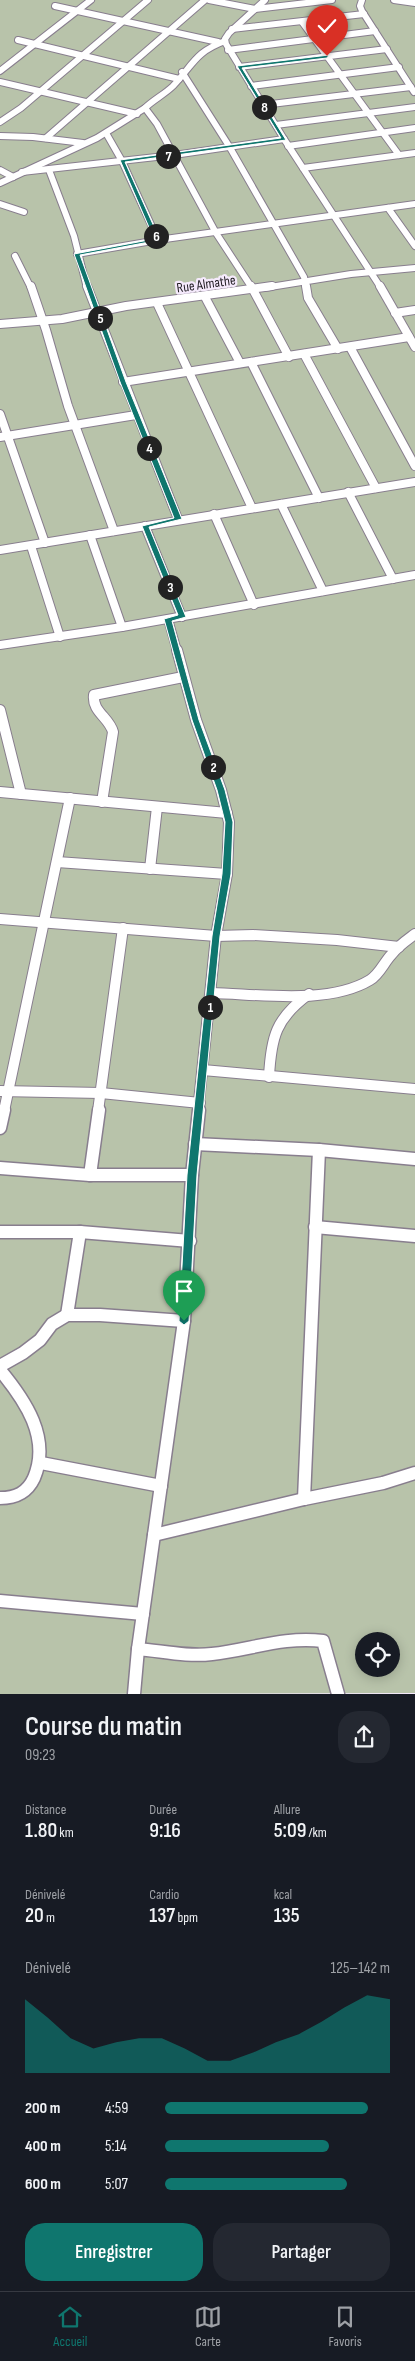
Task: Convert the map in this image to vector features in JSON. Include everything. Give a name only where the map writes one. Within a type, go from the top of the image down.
[{"type":"street","points":[[0,71],[91,0]]},
{"type":"street","points":[[0,122],[39,92],[148,0]]},
{"type":"street","points":[[46,138],[205,0]]},
{"type":"street","points":[[209,0],[255,9],[332,0]]},
{"type":"street","points":[[0,183],[106,134],[137,114],[154,98],[172,87],[208,47],[221,42],[232,29],[265,0]]},
{"type":"street","points":[[263,105],[354,94],[413,90],[364,14],[360,6],[362,0]]},
{"type":"street","points":[[394,0],[415,3]]},
{"type":"street","points":[[55,6],[221,42],[372,273],[415,347]]},
{"type":"street","points":[[232,29],[364,14]]},
{"type":"street","points":[[302,22],[399,155]]},
{"type":"street","points":[[228,50],[375,31]]},
{"type":"street","points":[[18,40],[128,67],[181,76],[229,146],[302,274],[308,298],[338,349]]},
{"type":"street","points":[[239,67],[387,49]]},
{"type":"street","points":[[251,86],[399,67]]},
{"type":"street","points":[[0,82],[137,114]]},
{"type":"street","points":[[276,125],[415,107]]},
{"type":"street","points":[[145,108],[154,119],[216,233],[253,290],[289,356]]},
{"type":"street","points":[[22,172],[174,155],[229,146],[382,133],[415,128]]},
{"type":"street","points":[[106,134],[122,161],[158,240]]},
{"type":"street","points":[[0,136],[46,138],[84,143]]},
{"type":"street","points":[[302,168],[415,153]]},
{"type":"street","points":[[0,170],[13,177]]},
{"type":"street","points":[[49,170],[74,236],[77,254],[123,382],[178,519]]},
{"type":"street","points":[[0,204],[24,212]]},
{"type":"street","points":[[77,254],[158,240],[415,204]]},
{"type":"street","points":[[388,208],[415,246]]},
{"type":"street","points":[[15,256],[22,268],[44,321],[75,424],[114,531]]},
{"type":"street","name":"Rue Almathe","points":[[0,324],[44,321],[98,311],[205,297],[304,281],[415,268]]},
{"type":"street","points":[[205,297],[240,363]]},
{"type":"street","points":[[157,303],[252,508]]},
{"type":"street","points":[[395,313],[415,310]]},
{"type":"street","points":[[123,382],[409,337]]},
{"type":"street","points":[[350,347],[415,466]]},
{"type":"street","points":[[304,354],[376,488]]},
{"type":"street","points":[[251,362],[319,498]]},
{"type":"street","points":[[0,414],[4,437],[45,543]]},
{"type":"street","points":[[4,437],[136,414]]},
{"type":"street","points":[[0,550],[178,519],[415,482]]},
{"type":"street","points":[[348,492],[393,579]]},
{"type":"street","points":[[281,504],[323,591]]},
{"type":"street","points":[[214,514],[254,605]]},
{"type":"street","points":[[145,526],[182,617]]},
{"type":"street","points":[[90,535],[122,627]]},
{"type":"street","points":[[31,546],[60,637]]},
{"type":"street","points":[[0,645],[254,605],[415,575]]},
{"type":"street","points":[[134,1694],[138,1649],[184,1321],[190,1241],[192,1175],[212,993],[216,936],[226,874],[229,822],[183,677],[168,619]]},
{"type":"street","points":[[102,802],[113,732],[112,726],[98,713],[94,706],[94,695],[183,677]]},
{"type":"street","points":[[0,710],[21,794]]},
{"type":"street","points":[[0,792],[227,813]]},
{"type":"street","points":[[0,1128],[4,1091],[45,922],[70,798]]},
{"type":"street","points":[[150,868],[156,807]]},
{"type":"street","points":[[57,862],[226,874]]},
{"type":"street","points":[[0,919],[216,936],[253,935],[337,940],[399,947]]},
{"type":"street","points":[[90,1175],[123,928]]},
{"type":"street","points":[[212,993],[337,993],[361,985],[380,971],[399,947],[415,934]]},
{"type":"street","points":[[269,1077],[270,1046],[275,1030],[291,1006],[309,994]]},
{"type":"street","points":[[203,1070],[415,1089]]},
{"type":"street","points":[[4,1091],[101,1093],[200,1103]]},
{"type":"street","points":[[195,1144],[319,1150],[415,1159]]},
{"type":"street","points":[[304,1498],[319,1150]]},
{"type":"street","points":[[0,1168],[90,1175],[192,1175]]},
{"type":"street","points":[[315,1227],[415,1236]]},
{"type":"street","points":[[0,1232],[80,1232],[190,1241]]},
{"type":"street","points":[[66,1316],[80,1232]]},
{"type":"street","points":[[0,1366],[23,1353],[40,1340],[52,1324],[66,1316],[100,1315],[184,1321]]},
{"type":"street","points":[[0,1370],[12,1384],[32,1419],[40,1445],[41,1463],[30,1485],[23,1493],[14,1498],[0,1498]]},
{"type":"street","points":[[41,1463],[161,1486]]},
{"type":"street","points":[[154,1535],[304,1498],[383,1483],[415,1473]]},
{"type":"street","points":[[0,1601],[143,1614]]},
{"type":"street","points":[[138,1649],[210,1654],[310,1638],[323,1641],[338,1694]]},
{"type":"green space","points":[[0,0],[415,0],[415,1693],[0,1694]]},
{"type":"route","points":[[184,1321],[190,1241],[192,1175],[212,993],[216,936],[226,874],[229,822],[221,790],[183,677],[168,619],[182,617],[145,526],[178,519],[123,382],[98,311],[88,290],[77,254],[158,240],[122,161],[284,139],[239,67],[327,56]]}]
